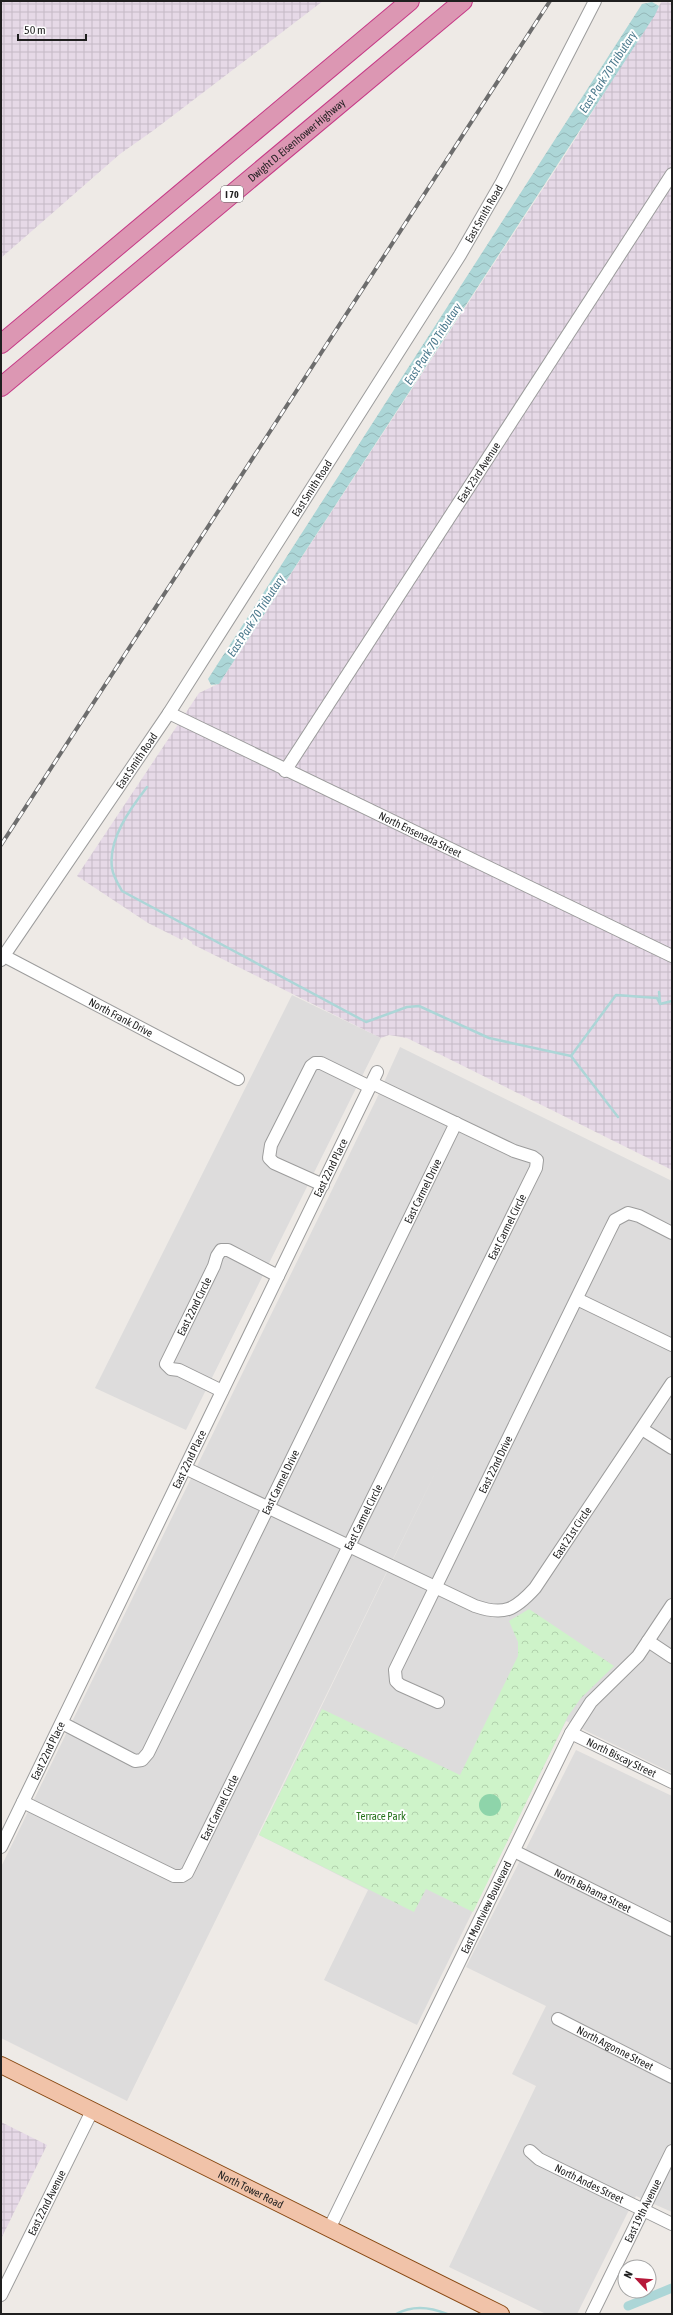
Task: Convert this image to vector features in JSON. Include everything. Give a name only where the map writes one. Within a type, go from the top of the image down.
[{"type":"highway","points":[[1,344],[410,1]]},
{"type":"highway","name":"Dwight D. Eisenhower Highway","points":[[1,387],[463,1]]},
{"type":"main road","name":"North Tower Road","points":[[1,2065],[501,2314]]},
{"type":"street","name":"East Smith Road","points":[[2,958],[169,713],[460,255],[502,182],[595,1]]},
{"type":"street","name":"East 23rd Avenue","points":[[285,771],[672,174]]},
{"type":"street","name":"North Ensenada Street","points":[[169,713],[285,771],[672,956]]},
{"type":"street","name":"North Frank Drive","points":[[2,958],[238,1079]]},
{"type":"street","points":[[323,1184],[274,1163],[269,1158],[268,1153],[274,1139],[311,1066],[315,1063],[320,1063],[373,1081]]},
{"type":"street","name":"East Carmel Circle","points":[[23,1802],[174,1876],[182,1876],[187,1873],[536,1168],[537,1160],[533,1156],[514,1151],[373,1081]]},
{"type":"street","name":"East 22nd Place","points":[[1,1847],[373,1081]]},
{"type":"street","name":"East Carmel Drive","points":[[62,1723],[135,1761],[142,1760],[148,1753],[456,1123]]},
{"type":"street","name":"East 22nd Drive","points":[[438,1702],[400,1684],[394,1675],[395,1670],[616,1220],[628,1214],[639,1216],[672,1233]]},
{"type":"street","name":"East 22nd Circle","points":[[222,1391],[179,1370],[171,1369],[166,1364],[214,1266],[217,1256],[221,1250],[228,1250],[278,1276]]},
{"type":"street","points":[[577,1299],[672,1345]]},
{"type":"street","name":"East 21st Circle","points":[[185,1468],[348,1546],[487,1610],[507,1610],[518,1605],[535,1588],[672,1383]]},
{"type":"street","points":[[642,1429],[672,1448]]},
{"type":"street","name":"East Montview Boulevard","points":[[329,2229],[571,1733],[591,1702],[629,1666],[672,1605]]},
{"type":"street","points":[[648,1640],[672,1657]]},
{"type":"street","name":"North Biscay Street","points":[[571,1733],[672,1782]]},
{"type":"street","name":"North Bahama Street","points":[[514,1851],[672,1930]]},
{"type":"street","name":"North Argonne Street","points":[[558,2019],[672,2077]]},
{"type":"street","name":"East 22nd Avenue","points":[[1,2295],[92,2111]]},
{"type":"street","name":"East 19th Avenue","points":[[592,2314],[672,2150]]},
{"type":"street","name":"North Andes Street","points":[[530,2151],[539,2159],[672,2224]]},
{"type":"shaded area","points":[[1,1],[323,1],[154,130],[120,154],[1,258]]},
{"type":"shaded area","points":[[662,1],[672,3],[672,1170],[407,1038],[389,1035],[381,1038],[192,944],[192,942],[184,937],[182,940],[148,923],[77,876],[199,693],[218,684],[228,670],[569,149]]},
{"type":"shaded area","points":[[292,995],[381,1038],[186,1430],[95,1388]]},
{"type":"shaded area","points":[[400,1047],[672,1181],[672,1773],[566,1721],[417,2025],[324,1980],[368,1890],[259,1835],[440,1463],[127,2101],[1,2038],[1,1867],[376,1100]]},
{"type":"shaded area","points":[[576,1750],[672,1796],[672,2212],[636,2196],[577,2314],[546,2314],[449,2267],[536,2086],[512,2074],[546,2006],[466,1967]]},
{"type":"shaded area","points":[[1,2122],[47,2145],[1,2239]]},
{"type":"green space","name":"Terrace Park","points":[[529,1609],[614,1666],[581,1698],[568,1716],[473,1912],[426,1889],[414,1912],[259,1835],[322,1709],[460,1775],[518,1656],[518,1642],[509,1621]]},
{"type":"green space","points":[[490,1794],[494,1795],[500,1801],[500,1809],[494,1815],[490,1816],[486,1815],[480,1809],[479,1805],[480,1801],[486,1795]]},
{"type":"water","name":"East Park 70 Tributary","points":[[652,2],[659,6],[655,15],[219,684],[211,685],[208,679],[642,4]]},
{"type":"waterway","points":[[147,787],[127,815],[113,846],[112,868],[122,891],[366,1022],[407,1007],[419,1006],[489,1038],[571,1056],[616,995],[657,998],[660,1004],[672,1001]]},
{"type":"waterway","points":[[659,992],[660,1002]]},
{"type":"waterway","points":[[571,1056],[618,1117]]},
{"type":"waterway","points":[[628,2306],[672,2288]]},
{"type":"waterway","points":[[396,2314],[415,2308],[434,2310],[447,2314]]},
{"type":"railway","points":[[1,845],[550,1]]}]
